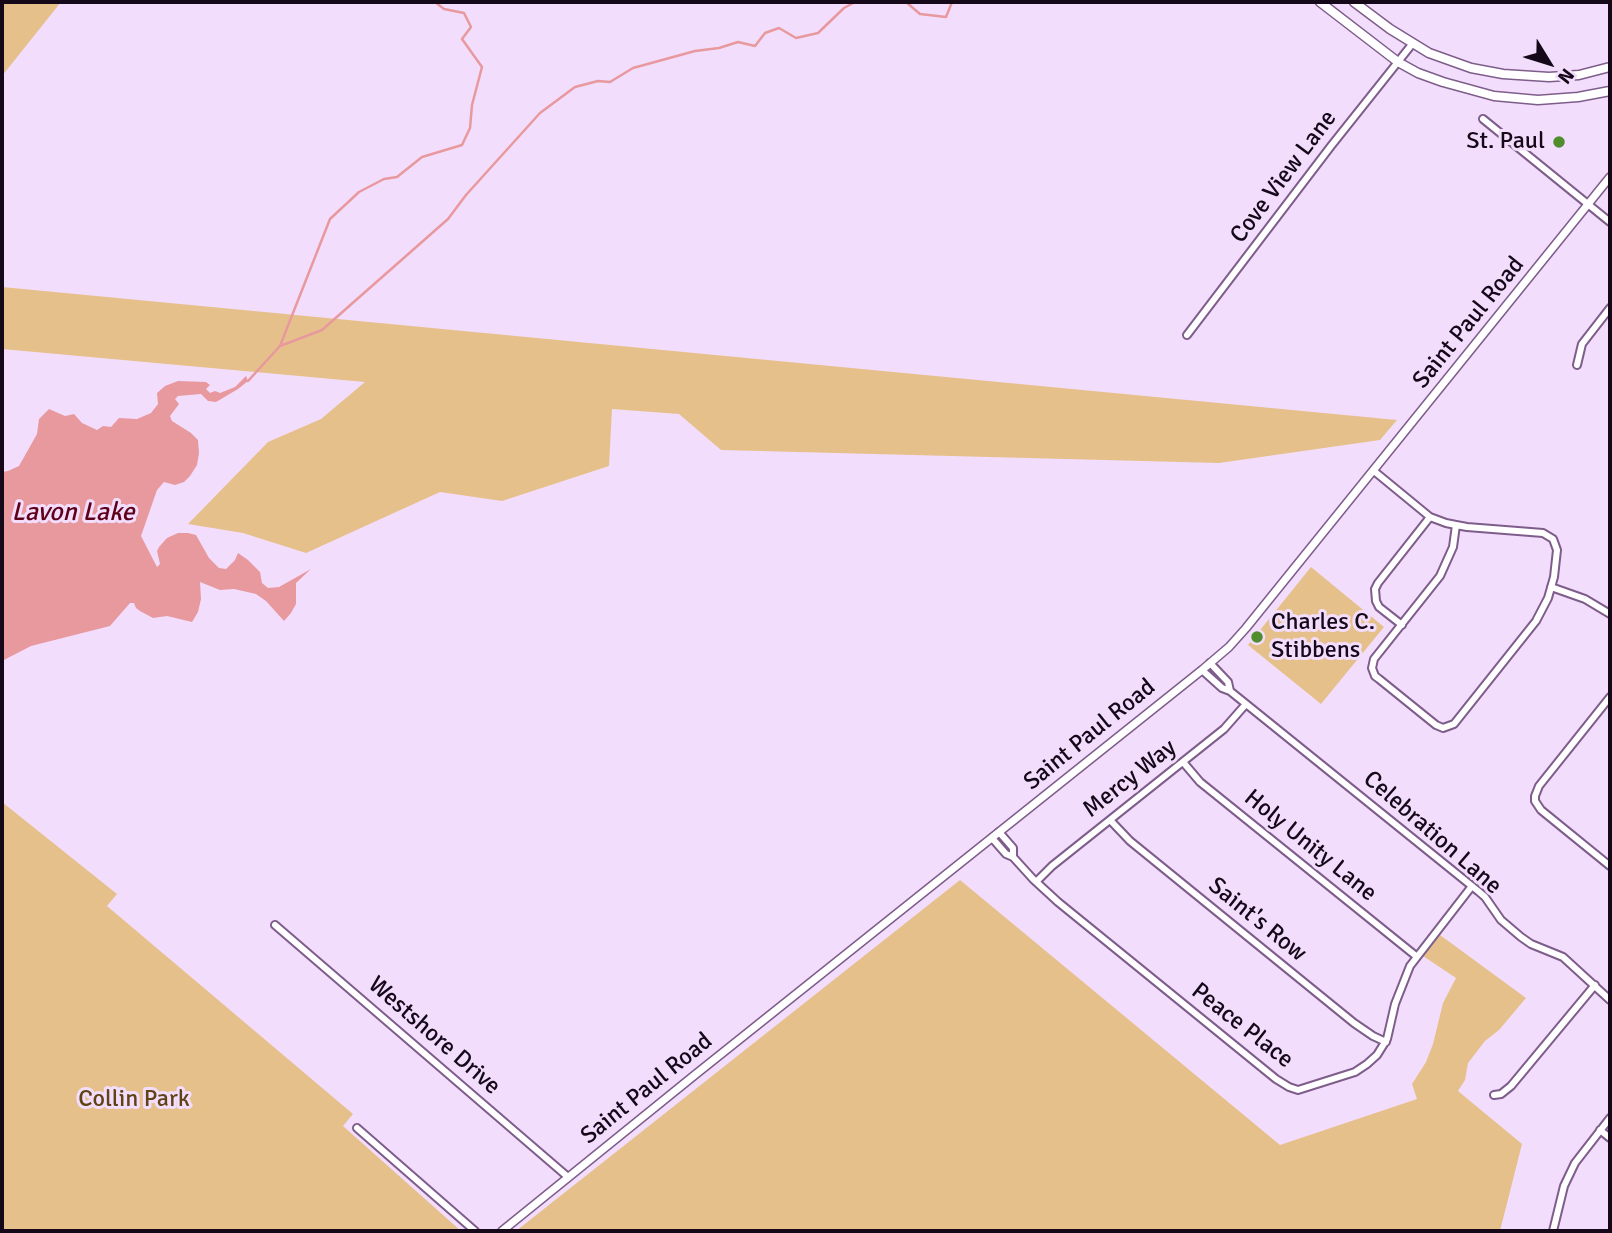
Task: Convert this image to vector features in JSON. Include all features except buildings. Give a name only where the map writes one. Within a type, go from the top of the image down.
[{"type":"main road","points":[[1320,2],[1398,62],[1443,82],[1511,99],[1558,99],[1610,91]]},
{"type":"main road","points":[[1354,2],[1412,44],[1457,64],[1503,74],[1549,77],[1579,75],[1610,67]]},
{"type":"street","name":"Cove View Lane","points":[[1187,335],[1412,44]]},
{"type":"street","points":[[1483,118],[1610,222]]},
{"type":"street","name":"Saint Paul Road","points":[[502,1231],[1210,663],[1246,628],[1610,177]]},
{"type":"street","points":[[1577,365],[1582,344],[1610,308]]},
{"type":"street","points":[[1374,471],[1430,517],[1457,525],[1543,533],[1556,544],[1558,550],[1548,598],[1536,621],[1454,724],[1447,727],[1436,725],[1379,679],[1372,668],[1374,659],[1440,576],[1453,547],[1457,525]]},
{"type":"street","points":[[1402,625],[1379,607],[1374,595],[1375,589],[1430,517]]},
{"type":"street","points":[[1551,587],[1585,599],[1610,614]]},
{"type":"street","name":"Celebration Lane","points":[[1210,663],[1227,682],[1230,691]]},
{"type":"street","name":"Celebration Lane","points":[[1202,670],[1472,886],[1485,897],[1501,920],[1521,937],[1563,957],[1610,1000]]},
{"type":"street","points":[[1610,697],[1539,786],[1535,796],[1541,810],[1610,864]]},
{"type":"street","name":"Mercy Way","points":[[1036,882],[1052,866],[1224,729],[1246,704]]},
{"type":"street","name":"Holy Unity Lane","points":[[1183,762],[1200,782],[1416,957]]},
{"type":"street","name":"Saint's Row","points":[[1110,820],[1130,841],[1354,1023],[1386,1042]]},
{"type":"street","name":"Peace Place","points":[[999,832],[1013,848],[1013,857]]},
{"type":"street","name":"Peace Place","points":[[992,838],[1058,902],[1276,1079],[1292,1088],[1303,1089],[1355,1072],[1371,1062],[1386,1042],[1401,987],[1416,957],[1472,886]]},
{"type":"street","name":"Westshore Drive","points":[[275,925],[568,1177]]},
{"type":"street","points":[[1494,1095],[1511,1086],[1595,985]]},
{"type":"street","points":[[1553,1231],[1564,1186],[1575,1163],[1610,1118]]},
{"type":"street","points":[[357,1128],[475,1231]]},
{"type":"street","points":[[1600,1130],[1610,1138]]},
{"type":"green space","points":[[2,2],[61,2],[2,76]]},
{"type":"green space","points":[[2,287],[1397,420],[1380,440],[1219,463],[721,450],[679,414],[612,409],[609,466],[502,501],[440,492],[306,553],[243,533],[188,524],[268,442],[321,419],[365,382],[2,349]]},
{"type":"green space","points":[[1311,567],[1384,627],[1321,704],[1248,645]]},
{"type":"green space","name":"Collin Park","points":[[2,802],[117,894],[107,906],[353,1114],[343,1126],[461,1231],[2,1231]]},
{"type":"green space","points":[[960,880],[1280,1145],[1417,1099],[1412,1084],[1426,1062],[1443,1003],[1456,978],[1423,956],[1440,935],[1526,998],[1468,1063],[1465,1080],[1458,1091],[1522,1144],[1500,1231],[516,1231]]},
{"type":"water","name":"Lavon Lake","points":[[246,376],[248,381],[216,402],[208,401],[201,394],[178,396],[175,399],[179,404],[170,416],[172,421],[198,440],[197,465],[184,482],[175,485],[164,482],[157,490],[141,536],[157,567],[160,564],[157,551],[167,538],[178,533],[188,533],[196,535],[209,558],[219,568],[226,569],[238,553],[260,572],[262,583],[268,588],[279,587],[311,569],[296,583],[296,604],[291,613],[284,621],[256,594],[234,589],[220,590],[200,582],[201,599],[192,622],[167,616],[153,618],[136,608],[134,603],[130,603],[110,626],[31,646],[2,661],[2,472],[19,466],[37,434],[39,419],[49,409],[65,416],[74,414],[82,423],[97,430],[103,426],[111,427],[119,418],[137,419],[151,413],[158,404],[157,393],[165,386],[178,381],[206,382],[210,385],[206,389],[210,393],[220,393],[235,387]]},
{"type":"waterway","points":[[248,381],[280,346],[330,219],[359,192],[384,179],[397,177],[422,157],[462,145],[470,128],[472,105],[482,67],[462,39],[471,27],[464,13],[444,9],[435,2]]},
{"type":"waterway","points":[[280,346],[322,330],[448,219],[466,195],[540,113],[575,87],[598,81],[610,82],[633,68],[695,51],[738,42],[755,46],[765,33],[779,28],[796,38],[818,33],[844,8],[855,2]]},
{"type":"waterway","points":[[906,2],[920,14],[946,17],[952,2]]},
{"type":"place","name":"St. Paul","points":[[1559,142]]},
{"type":"place","name":"Charles C. Stibbens","points":[[1257,637]]}]
